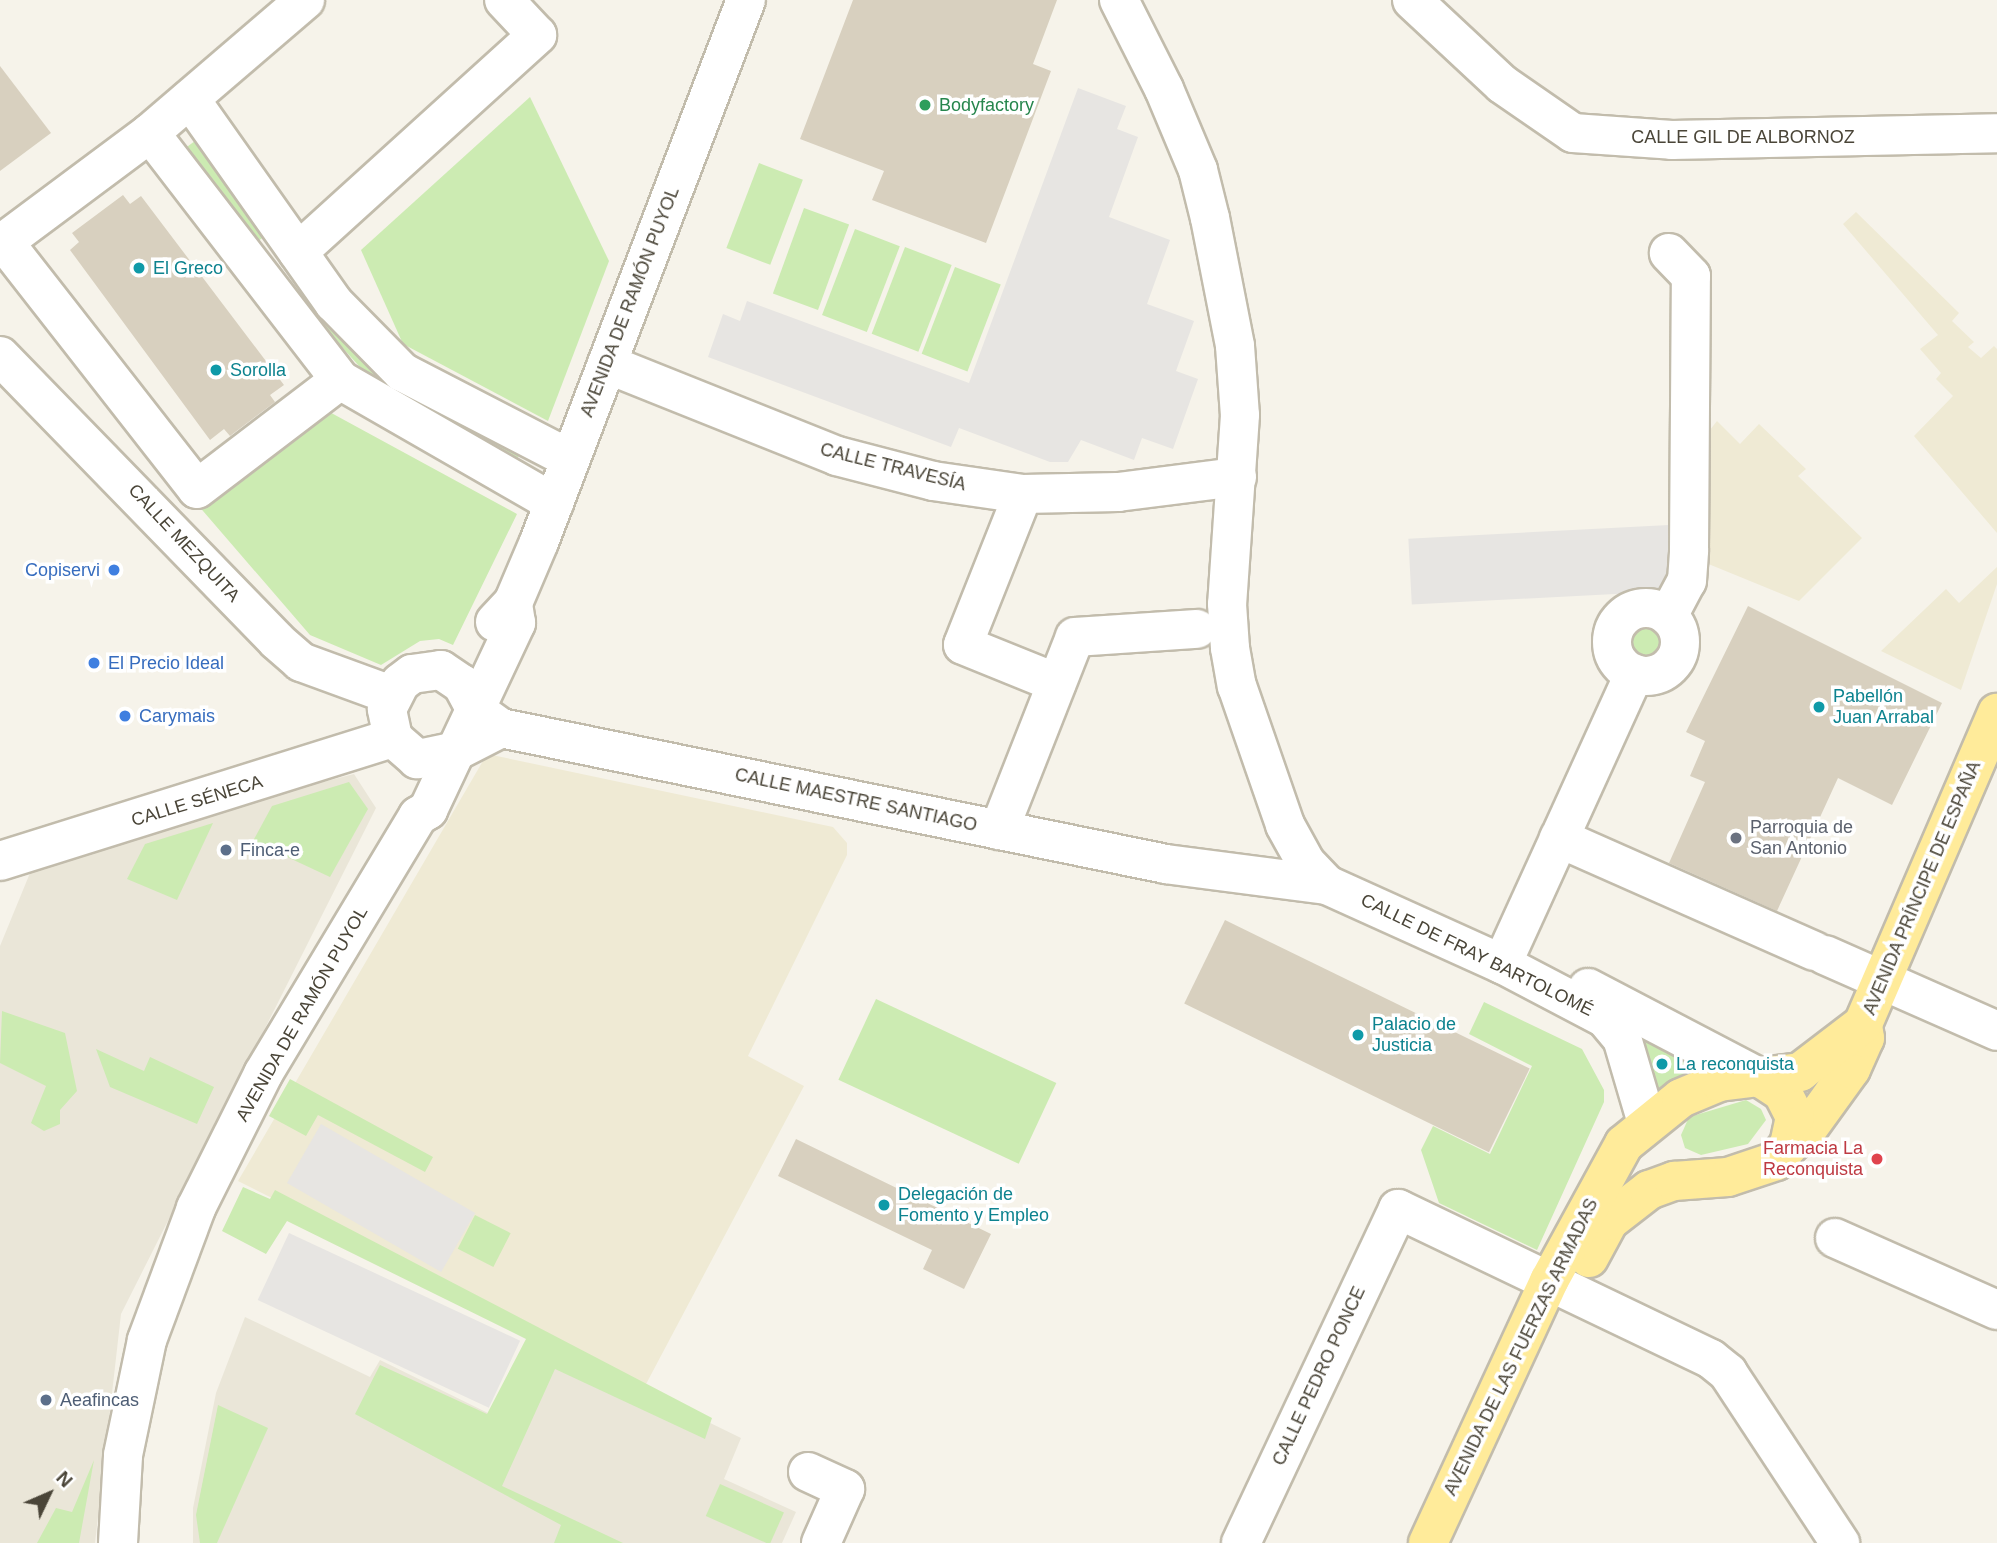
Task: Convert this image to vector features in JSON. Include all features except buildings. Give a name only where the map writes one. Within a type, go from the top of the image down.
[{"type":"main road","name":"AVENIDA PRÍNCIPE DE ESPAÑA","points":[[1863,1024],[1997,713]]},
{"type":"main road","points":[[1699,1180],[1664,1157],[1636,1120],[1700,1089],[1762,1079],[1818,1062],[1863,1024]]},
{"type":"main road","name":"AVENIDA DE LAS FUERZAS ARMADAS","points":[[1428,1543],[1561,1286],[1609,1221],[1628,1201],[1674,1181],[1699,1180],[1760,1168],[1776,1161],[1789,1145],[1807,1130],[1851,1069],[1865,1038],[1863,1024]]},
{"type":"main road","points":[[1762,1079],[1790,1104],[1794,1132],[1789,1145]]},
{"type":"main road","name":"AVENIDA DE LAS FUERZAS ARMADAS","points":[[1455,1543],[1561,1286],[1636,1120]]},
{"type":"street","points":[[305,0],[150,133],[4,242],[197,489],[340,380]]},
{"type":"street","points":[[298,252],[537,35],[504,0]]},
{"type":"street","name":"AVENIDA DE RAMÓN PUYOL","points":[[119,1543],[123,1455],[147,1340],[196,1208],[262,1074],[418,816],[428,810],[441,755],[470,698],[491,651],[496,625],[554,503],[746,0]]},
{"type":"street","name":"CALLE DE FRAY BARTOLOMÉ","points":[[1119,0],[1169,101],[1210,218],[1235,346],[1240,415],[1227,604],[1230,648],[1237,686],[1290,835],[1306,863],[1327,885],[1505,956],[1605,1018],[1622,1038],[1636,1120]]},
{"type":"street","name":"CALLE GIL DE ALBORNOZ","points":[[1412,0],[1502,84],[1573,133],[1672,141],[1997,133]]},
{"type":"street","points":[[190,99],[334,303],[402,372],[570,459]]},
{"type":"street","points":[[150,133],[340,380],[554,503]]},
{"type":"street","points":[[1668,616],[1687,581],[1691,290],[1691,276],[1669,253]]},
{"type":"street","name":"CALLE MEZQUITA","points":[[0,356],[301,662],[391,695]]},
{"type":"street","name":"CALLE TRAVESÍA","points":[[607,364],[837,456],[933,481],[1023,494],[1118,492],[1237,477]]},
{"type":"street","points":[[1023,494],[963,645],[1056,683]]},
{"type":"street","points":[[1646,608],[1668,616],[1679,636],[1675,660],[1657,675],[1634,674],[1616,659],[1616,624],[1646,608]]},
{"type":"street","points":[[999,830],[1075,636],[1197,629]]},
{"type":"street","points":[[441,755],[408,755],[393,738],[387,724],[391,695],[412,674],[470,698]]},
{"type":"street","name":"CALLE DE FRAY BARTOLOMÉ","points":[[1505,956],[1634,674]]},
{"type":"street","name":"CALLE MAESTRE SANTIAGO","points":[[470,698],[999,830],[1166,864],[1327,885]]},
{"type":"street","name":"CALLE SÉNECA","points":[[0,861],[393,738]]},
{"type":"street","name":"CALLE DE FRAY BARTOLOMÉ","points":[[1273,788],[1314,845],[1339,867],[1505,956],[1762,1079]]},
{"type":"street","points":[[1559,838],[1997,1031]]},
{"type":"street","points":[[0,879],[0,894]]},
{"type":"street","name":"CALLE PEDRO PONCE","points":[[1241,1543],[1398,1209],[1561,1286]]},
{"type":"street","points":[[1835,1238],[1997,1310]]},
{"type":"street","points":[[1561,1286],[1711,1359],[1728,1373],[1840,1543]]},
{"type":"street","points":[[808,1472],[845,1489],[821,1543]]},
{"type":"shaded area","points":[[1078,88],[1126,106],[1117,129],[1138,137],[1109,217],[1170,240],[1147,304],[1194,321],[1176,371],[1198,379],[1173,449],[1142,438],[1134,460],[1081,440],[1068,462],[1050,462],[959,428],[951,447],[708,357],[723,314],[740,321],[747,301],[969,383]]},
{"type":"shaded area","points":[[1856,212],[1959,313],[1952,321],[1974,342],[1968,347],[1981,358],[1994,346],[1997,349],[1997,533],[1914,436],[1953,396],[1936,379],[1941,373],[1920,349],[1938,335],[1843,224]]},
{"type":"shaded area","points":[[1717,421],[1740,444],[1759,424],[1806,469],[1798,476],[1862,538],[1799,601],[1706,563],[1706,435]]},
{"type":"shaded area","points":[[1669,525],[1672,591],[1412,605],[1408,539]]},
{"type":"shaded area","points":[[1997,567],[1997,584],[1961,690],[1881,651],[1946,589],[1959,603]]},
{"type":"shaded area","points":[[487,754],[833,827],[847,843],[847,855],[748,1056],[804,1086],[645,1386],[238,1181]]},
{"type":"shaded area","points":[[354,774],[376,808],[121,1314],[95,1543],[0,1543],[0,946],[37,856]]},
{"type":"shaded area","points":[[321,1124],[475,1213],[441,1272],[287,1183]]},
{"type":"shaded area","points":[[289,1233],[520,1341],[489,1408],[258,1300]]},
{"type":"shaded area","points":[[245,1317],[370,1377],[380,1360],[496,1417],[536,1338],[741,1438],[724,1479],[796,1512],[782,1543],[193,1543],[193,1508],[216,1393]]},
{"type":"green space","points":[[530,97],[609,261],[548,421],[403,344],[361,250]]},
{"type":"green space","points":[[195,141],[264,236],[251,246],[181,151]]},
{"type":"green space","points":[[759,163],[803,180],[770,265],[726,248]]},
{"type":"green space","points":[[804,208],[849,224],[818,310],[773,294]]},
{"type":"green space","points":[[855,229],[900,246],[867,332],[822,315]]},
{"type":"green space","points":[[905,247],[952,265],[918,352],[872,334]]},
{"type":"green space","points":[[955,267],[1001,285],[967,371],[922,354]]},
{"type":"green space","points":[[313,294],[522,452],[511,466],[387,397],[302,303]]},
{"type":"green space","points":[[324,409],[517,514],[453,645],[439,639],[420,641],[381,665],[310,635],[197,504]]},
{"type":"green space","points":[[1645,619],[1661,626],[1668,642],[1661,658],[1645,665],[1629,658],[1622,642],[1629,626]]},
{"type":"green space","points":[[349,782],[368,809],[330,877],[253,841],[272,806]]},
{"type":"green space","points":[[213,823],[177,900],[127,879],[145,844]]},
{"type":"green space","points":[[876,999],[1056,1083],[1019,1164],[838,1080]]},
{"type":"green space","points":[[1484,1002],[1582,1049],[1604,1090],[1604,1102],[1537,1250],[1439,1203],[1421,1150],[1433,1126],[1490,1154],[1532,1066],[1469,1034]]},
{"type":"green space","points":[[2,1011],[65,1033],[77,1091],[60,1110],[60,1124],[44,1131],[31,1123],[46,1086],[0,1063]]},
{"type":"green space","points":[[1641,1027],[1703,1070],[1663,1089],[1649,1085],[1634,1029]]},
{"type":"green space","points":[[96,1049],[144,1071],[150,1057],[214,1087],[197,1124],[110,1087]]},
{"type":"green space","points":[[290,1079],[433,1157],[425,1172],[318,1115],[306,1136],[269,1116]]},
{"type":"green space","points":[[1746,1100],[1761,1109],[1766,1120],[1748,1144],[1701,1155],[1685,1148],[1681,1135],[1689,1117]]},
{"type":"green space","points":[[243,1187],[270,1199],[275,1190],[712,1418],[705,1439],[555,1369],[502,1486],[623,1543],[554,1543],[561,1525],[355,1414],[380,1365],[487,1414],[526,1339],[287,1221],[266,1254],[222,1231]]},
{"type":"green space","points":[[475,1215],[511,1233],[493,1267],[458,1249]]},
{"type":"green space","points":[[218,1405],[268,1428],[217,1543],[200,1543],[196,1515]]},
{"type":"green space","points":[[94,1460],[79,1543],[37,1543],[56,1508],[72,1512]]},
{"type":"green space","points":[[720,1484],[784,1512],[770,1543],[706,1516]]},
{"type":"place","name":"Bodyfactory","points":[[925,105]]},
{"type":"place","name":"El Greco","points":[[139,268]]},
{"type":"place","name":"Sorolla","points":[[216,370]]},
{"type":"place","name":"Copiservi","points":[[114,570]]},
{"type":"place","name":"El Precio Ideal","points":[[94,663]]},
{"type":"place","name":"Pabellón Juan Arrabal","points":[[1819,707]]},
{"type":"place","name":"Carymais","points":[[125,716]]},
{"type":"place","name":"Parroquia de San Antonio","points":[[1736,838]]},
{"type":"place","name":"Finca-e","points":[[226,850]]},
{"type":"place","name":"Palacio de Justicia","points":[[1358,1035]]},
{"type":"place","name":"La reconquista","points":[[1662,1064]]},
{"type":"place","name":"Farmacia La Reconquista","points":[[1877,1159]]},
{"type":"place","name":"Delegación de Fomento y Empleo","points":[[884,1205]]},
{"type":"place","name":"Aeafincas","points":[[46,1400]]}]
